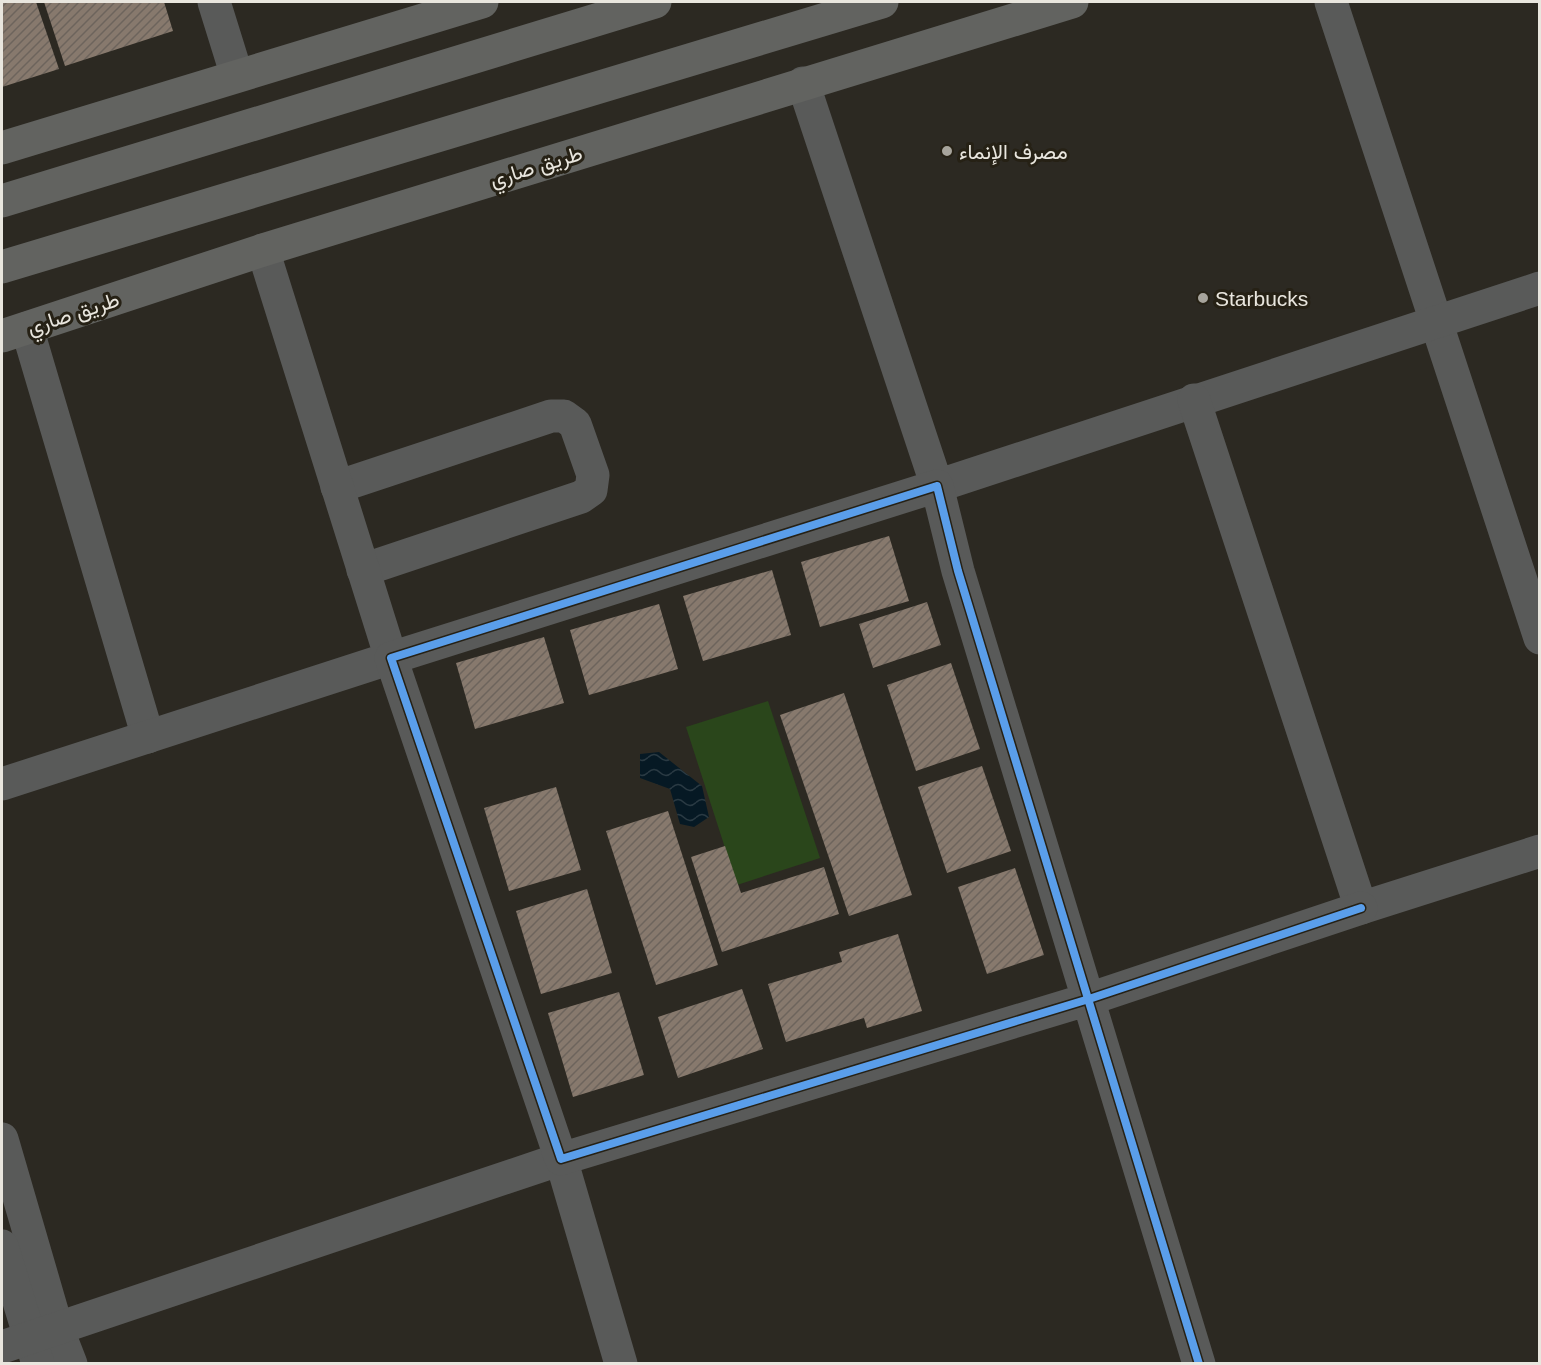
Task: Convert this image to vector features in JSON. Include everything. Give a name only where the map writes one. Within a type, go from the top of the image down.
[{"type":"main road","points":[[2,148],[482,2]]},
{"type":"main road","points":[[2,201],[655,2]]},
{"type":"main road","points":[[2,267],[882,2]]},
{"type":"main road","name":"طريق صاري","points":[[14,332],[263,250],[1072,2]]},
{"type":"street","points":[[214,2],[237,76]]},
{"type":"street","points":[[1331,2],[1539,638]]},
{"type":"street","points":[[803,83],[938,486],[958,571],[1199,1364]]},
{"type":"street","points":[[263,250],[391,658],[561,1160],[621,1364]]},
{"type":"street","points":[[2,784],[391,658],[938,486],[1539,288]]},
{"type":"street","points":[[14,332],[148,737]]},
{"type":"street","points":[[1194,400],[1361,908]]},
{"type":"street","points":[[337,487],[550,416],[564,416],[575,424],[593,475],[591,490],[581,497],[363,570]]},
{"type":"street","points":[[32,1344],[561,1160],[1089,999],[1539,851]]},
{"type":"street","points":[[2,1139],[32,1344]]},
{"type":"street","points":[[2,1246],[32,1344],[71,1364]]},
{"type":"green space","points":[[768,701],[820,858],[737,885],[686,727]]},
{"type":"water","points":[[659,752],[702,786],[709,817],[694,827],[680,824],[670,789],[640,778],[640,754]]},
{"type":"building","points":[[2,2],[36,2],[59,69],[2,87]]},
{"type":"building","points":[[44,2],[164,2],[173,31],[65,66]]},
{"type":"building","points":[[889,536],[909,601],[820,627],[801,562]]},
{"type":"building","points":[[772,570],[791,635],[703,661],[683,596]]},
{"type":"building","points":[[927,602],[941,645],[873,668],[859,624]]},
{"type":"building","points":[[659,604],[678,669],[589,695],[570,630]]},
{"type":"building","points":[[544,637],[564,703],[475,729],[456,663]]},
{"type":"building","points":[[951,663],[980,749],[916,771],[887,685]]},
{"type":"building","points":[[844,693],[912,895],[849,916],[780,715]]},
{"type":"building","points":[[982,766],[1011,851],[947,873],[918,787]]},
{"type":"building","points":[[556,787],[581,870],[509,891],[484,808]]},
{"type":"building","points":[[668,811],[718,965],[656,985],[606,831]]},
{"type":"building","points":[[725,846],[741,893],[824,867],[839,914],[722,952],[691,857]]},
{"type":"building","points":[[1015,868],[1044,955],[987,974],[958,887]]},
{"type":"building","points":[[587,889],[612,973],[541,994],[516,911]]},
{"type":"building","points":[[898,934],[922,1011],[867,1028],[864,1018],[786,1042],[768,984],[842,962],[839,952]]},
{"type":"building","points":[[742,989],[763,1049],[678,1078],[658,1017]]},
{"type":"building","points":[[619,992],[644,1075],[573,1097],[548,1013]]},
{"type":"cycle path","points":[[1199,1364],[958,571],[937,486],[391,658],[561,1159],[1089,999],[1361,908]]},
{"type":"place","name":"مصرف الإنماء","points":[[947,151]]},
{"type":"place","name":"Starbucks","points":[[1203,298]]}]
